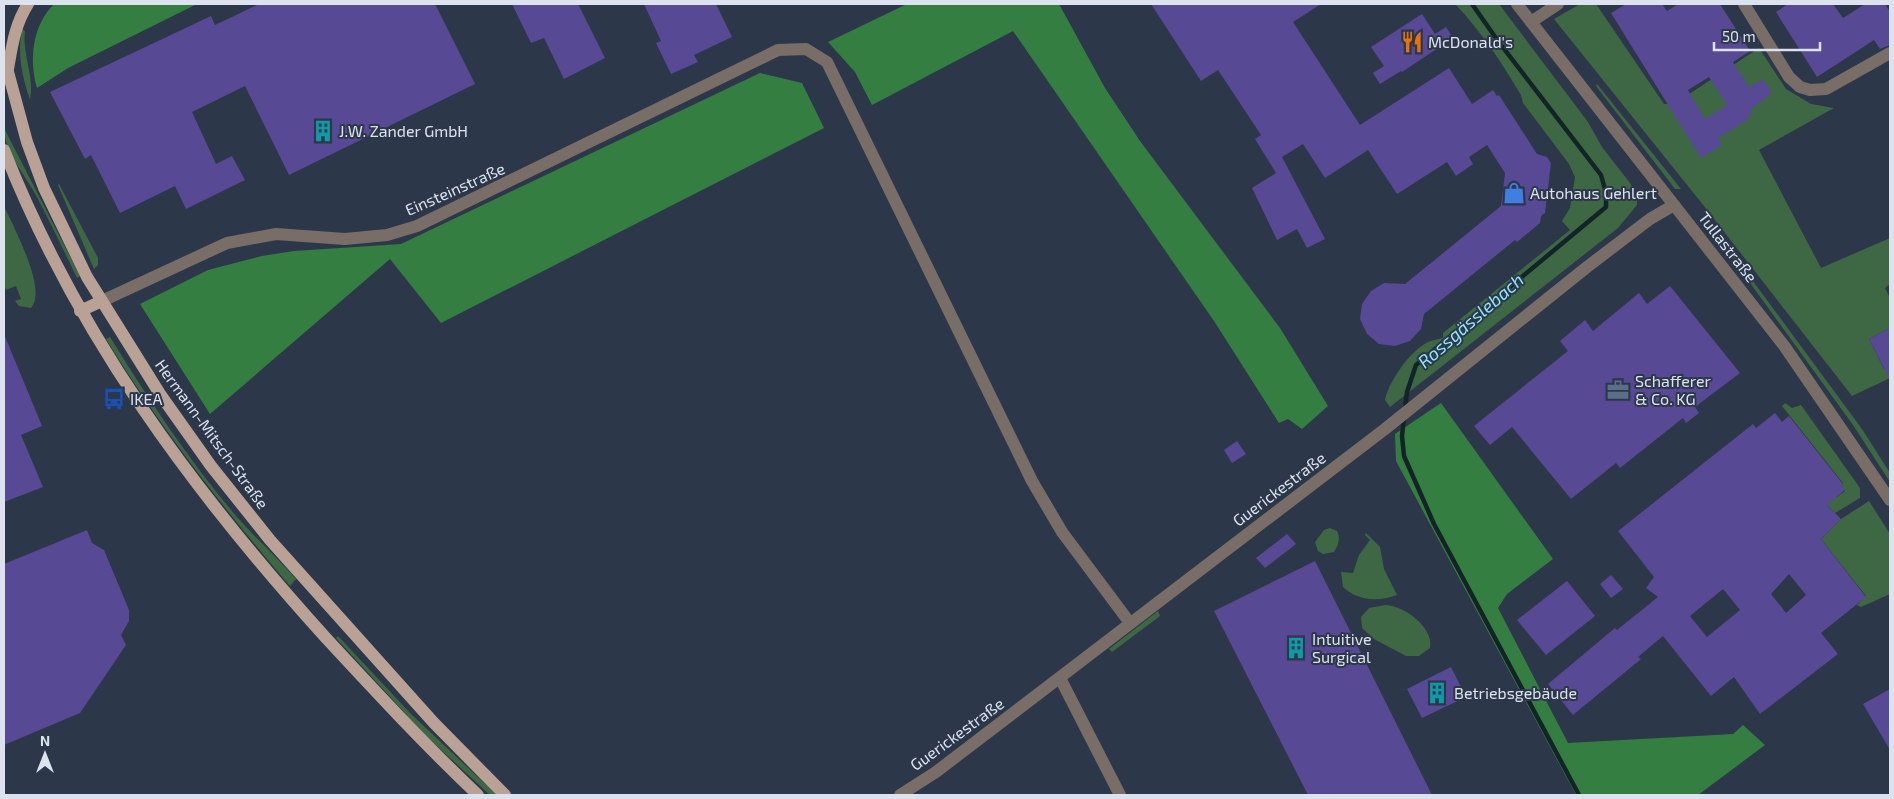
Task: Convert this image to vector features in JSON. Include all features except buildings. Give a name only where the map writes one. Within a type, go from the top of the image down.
[{"type":"main road","points":[[8,72],[13,41],[20,18],[28,4]]},
{"type":"main road","name":"Hermann-Mitsch-Straße","points":[[4,57],[27,142],[44,188],[87,277],[160,394],[211,466],[270,540],[434,723],[505,795]]},
{"type":"main road","points":[[4,150],[39,233],[80,311],[139,404],[180,462],[221,516],[302,611],[424,744],[478,795]]},
{"type":"main road","points":[[80,311],[102,301]]},
{"type":"main road","points":[[302,611],[319,596]]},
{"type":"street","name":"Tullastraße","points":[[1517,4],[1785,347],[1890,500]]},
{"type":"street","points":[[1531,22],[1558,4]]},
{"type":"street","points":[[1744,4],[1789,77],[1800,87],[1810,90],[1826,89],[1890,53]]},
{"type":"street","name":"Einsteinstraße","points":[[102,301],[227,243],[276,234],[345,238],[387,236],[417,226],[778,50],[806,49],[827,62],[1032,481],[1062,532],[1130,623]]},
{"type":"street","name":"Guerickestraße","points":[[900,795],[936,772],[1394,422],[1586,267],[1650,219],[1674,205]]},
{"type":"street","points":[[1060,678],[1120,795]]},
{"type":"green space","points":[[54,4],[197,4],[68,68],[37,88],[33,66],[34,44],[41,22]]},
{"type":"green space","points":[[907,4],[1059,4],[1105,88],[1140,141],[1280,328],[1328,406],[1302,429],[1288,419],[1279,423],[1214,321],[1013,31],[872,105],[855,72],[828,42]]},
{"type":"green space","points":[[1455,4],[1499,4],[1588,122],[1602,147],[1630,183],[1637,196],[1637,205],[1618,228],[1390,407],[1385,400],[1387,392],[1401,367],[1414,352],[1428,342],[1443,338],[1443,333],[1570,230],[1562,221],[1570,208],[1575,177],[1569,164],[1523,103],[1521,95],[1491,48]]},
{"type":"green space","points":[[1580,4],[1596,4],[1664,104],[1674,104],[1759,48],[1786,89],[1811,104],[1834,108],[1759,150],[1821,268],[1890,238],[1890,284],[1885,288],[1890,298],[1890,328],[1869,339],[1884,369],[1890,366],[1890,378],[1852,396],[1704,206],[1554,19]]},
{"type":"green space","points":[[22,29],[25,31],[25,49],[31,83],[30,100],[21,65]]},
{"type":"green space","points":[[760,73],[802,83],[824,128],[441,323],[390,259],[210,414],[140,304],[208,270],[262,256],[294,251],[401,244]]},
{"type":"green space","points":[[1597,84],[1681,189],[1675,189],[1596,86]]},
{"type":"green space","points":[[4,128],[80,276],[77,278],[37,197],[16,164],[5,137]]},
{"type":"green space","points":[[58,185],[98,258],[98,265],[94,269]]},
{"type":"green space","points":[[4,206],[21,242],[32,273],[35,299],[31,308],[19,306],[15,301],[21,299],[16,286],[6,290],[4,285]]},
{"type":"green space","points":[[1713,227],[1862,429],[1890,473],[1890,482],[1853,425],[1711,229]]},
{"type":"green space","points":[[110,337],[153,404],[214,490],[296,579],[290,586],[217,497],[170,435],[106,339]]},
{"type":"green space","points":[[1441,403],[1553,559],[1507,594],[1498,608],[1568,743],[1733,734],[1743,725],[1765,745],[1698,795],[1576,795],[1396,461],[1395,434]]},
{"type":"green space","points":[[1785,403],[1792,408],[1801,405],[1860,488],[1860,498],[1835,513],[1822,500],[1832,493],[1837,497],[1845,491],[1841,485],[1843,483],[1782,406]]},
{"type":"green space","points":[[1869,501],[1890,534],[1890,594],[1861,607],[1857,605],[1866,596],[1821,539],[1841,519]]},
{"type":"green space","points":[[1330,528],[1337,531],[1339,542],[1334,552],[1323,554],[1318,551],[1315,542],[1324,530]]},
{"type":"green space","points":[[1366,533],[1380,547],[1384,569],[1397,595],[1383,599],[1368,599],[1355,595],[1343,587],[1341,572],[1353,573],[1359,555],[1370,540],[1365,535]]},
{"type":"green space","points":[[1385,605],[1400,609],[1416,619],[1427,632],[1430,648],[1419,656],[1406,656],[1374,639],[1362,628],[1361,617],[1369,608]]},
{"type":"green space","points":[[1158,611],[1160,616],[1112,652],[1109,649]]},
{"type":"green space","points":[[338,636],[411,714],[497,795],[490,795],[425,735],[336,638]]},
{"type":"waterway","name":"Rossgässlebach","points":[[1405,410],[1407,392],[1416,365],[1606,207],[1606,193],[1601,175],[1498,41],[1472,4]]},
{"type":"waterway","name":"Rossgässlebach","points":[[1404,418],[1402,436],[1404,456],[1434,524],[1579,795]]},
{"type":"place","name":"McDonald's","points":[[1412,42]]},
{"type":"place","name":"J.W. Zander GmbH","points":[[323,131]]},
{"type":"place","name":"Autohaus Gehlert","points":[[1514,193]]},
{"type":"place","name":"Schafferer & Co. KG","points":[[1618,390]]},
{"type":"place","name":"IKEA","points":[[114,399]]},
{"type":"place","name":"Intuitive Surgical","points":[[1296,648]]},
{"type":"place","name":"Betriebsgebäude","points":[[1437,693]]}]
